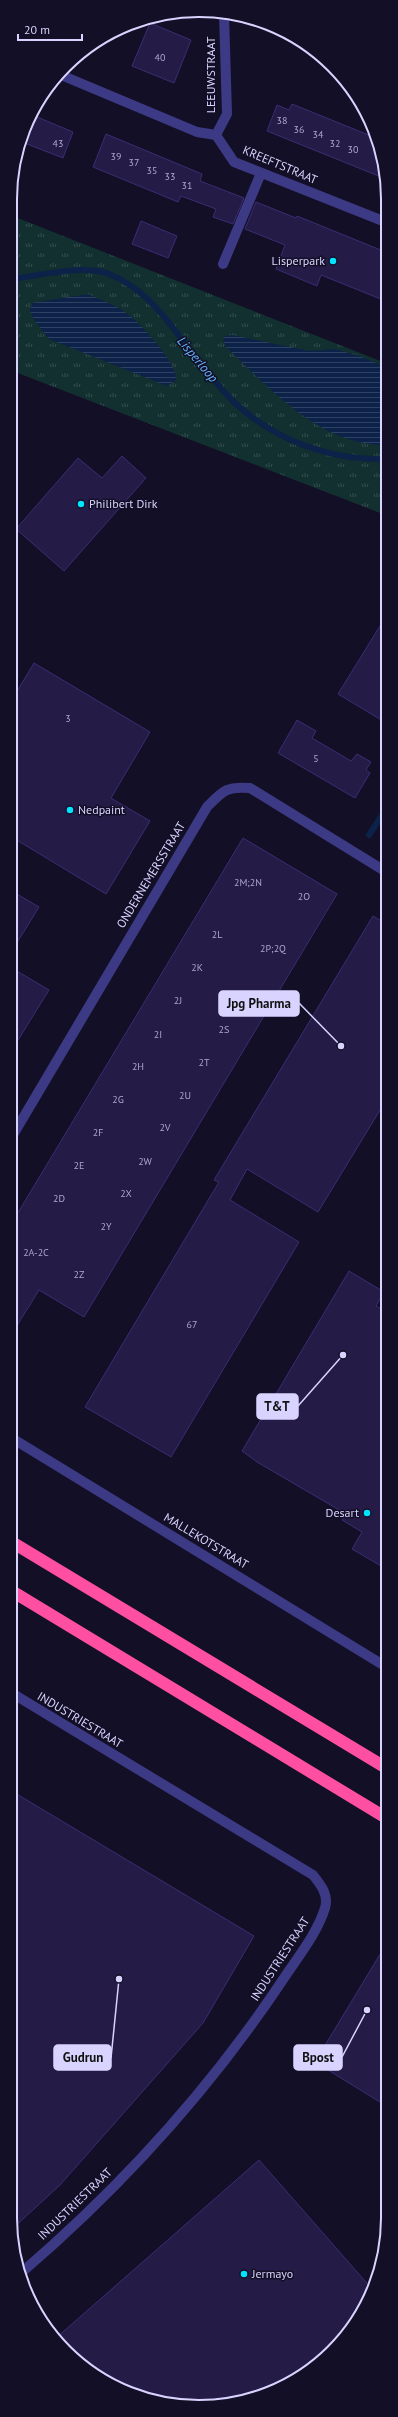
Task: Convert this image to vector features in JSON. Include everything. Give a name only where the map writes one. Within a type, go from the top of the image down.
[{"type":"highway","points":[[17,1545],[381,1765]]},
{"type":"highway","points":[[17,1594],[381,1815]]},
{"type":"street","name":"LEEUWSTRAAT","points":[[216,135],[227,114],[224,19]]},
{"type":"street","points":[[64,77],[198,132],[216,135]]},
{"type":"street","name":"KREEFTSTRAAT","points":[[216,135],[234,162],[381,220]]},
{"type":"street","points":[[223,264],[261,173]]},
{"type":"street","name":"ONDERNEMERSSTRAAT","points":[[17,1128],[207,808],[226,789],[236,787],[250,788],[381,869]]},
{"type":"street","name":"MALLEKOTSTRAAT","points":[[17,1441],[381,1664]]},
{"type":"street","name":"INDUSTRIESTRAAT","points":[[17,1696],[313,1876],[321,1885],[326,1896],[326,1907],[312,1935],[256,2019],[185,2109],[108,2191],[25,2270]]},
{"type":"green space","points":[[250,24],[269,31],[277,35]]},
{"type":"green space","points":[[17,218],[381,361],[381,513],[17,373]]},
{"type":"water","points":[[88,294],[120,309],[136,321],[166,356],[172,365],[176,380],[167,386],[49,339],[34,320],[30,311],[32,303]]},
{"type":"water","points":[[232,335],[309,351],[335,349],[359,356],[381,365],[381,444],[364,443],[341,436],[319,426],[299,413],[280,398],[227,348],[223,342],[225,336]]},
{"type":"building","points":[[150,24],[191,40],[174,83],[132,66]]},
{"type":"building","points":[[292,104],[369,135],[378,163],[379,176],[267,131],[277,105],[289,110]]},
{"type":"building","points":[[37,117],[73,132],[63,158],[26,143]]},
{"type":"building","points":[[106,134],[202,174],[200,181],[244,198],[233,224],[213,217],[216,209],[181,196],[178,202],[93,167]]},
{"type":"building","name":"Lisperpark","points":[[256,202],[296,218],[297,216],[381,250],[381,299],[321,275],[317,286],[276,269],[285,245],[245,229]]},
{"type":"building","points":[[141,221],[177,236],[168,258],[132,244]]},
{"type":"building","name":"Philibert Dirk","points":[[122,456],[146,478],[64,571],[17,530],[17,528],[78,458],[102,478]]},
{"type":"building","points":[[381,624],[381,720],[338,694]]},
{"type":"building","points":[[34,663],[150,732],[111,798],[150,821],[106,894],[17,840],[17,691]]},
{"type":"building","points":[[297,720],[316,731],[312,738],[351,761],[357,754],[371,762],[366,770],[370,773],[355,798],[278,753]]},
{"type":"building","points":[[243,838],[337,894],[84,1317],[39,1290],[17,1326],[17,1214]]},
{"type":"building","points":[[17,894],[39,907],[17,943]]},
{"type":"building","points":[[373,916],[381,921],[381,1108],[318,1212],[247,1169],[230,1200],[299,1242],[171,1457],[85,1407],[219,1182],[214,1180]]},
{"type":"building","points":[[17,971],[49,990],[17,1042]]},
{"type":"building","points":[[349,1271],[381,1290],[381,1297],[376,1306],[381,1309],[381,1566],[352,1549],[362,1532],[342,1520],[346,1514],[257,1462],[242,1451]]},
{"type":"building","points":[[17,1794],[254,1936],[203,2023],[60,2185],[17,2224]]},
{"type":"building","points":[[381,1953],[381,2103],[315,2062]]},
{"type":"building","name":"Jermayo","points":[[259,2160],[368,2285],[357,2309],[336,2338],[319,2355],[290,2376],[269,2386],[235,2397],[211,2400],[187,2400],[163,2397],[140,2390],[108,2376],[79,2355],[60,2335]]},
{"type":"waterway","name":"Lisperloop","points":[[17,278],[73,270],[98,271],[109,274],[132,286],[142,294],[160,312],[221,389],[235,403],[268,428],[306,446],[326,452],[367,459],[381,459]]},
{"type":"waterway","points":[[369,835],[381,817]]},
{"type":"place","name":"Lisperpark","points":[[333,261]]},
{"type":"place","name":"Philibert Dirk","points":[[81,504]]},
{"type":"place","name":"Nedpaint","points":[[70,810]]},
{"type":"place","name":"Jpg Pharma","points":[[341,1046]]},
{"type":"place","name":"T&T","points":[[343,1355]]},
{"type":"place","name":"Desart","points":[[367,1513]]},
{"type":"place","name":"Gudrun","points":[[119,1979]]},
{"type":"place","name":"Bpost","points":[[367,2010]]},
{"type":"place","name":"Jermayo","points":[[244,2274]]}]
